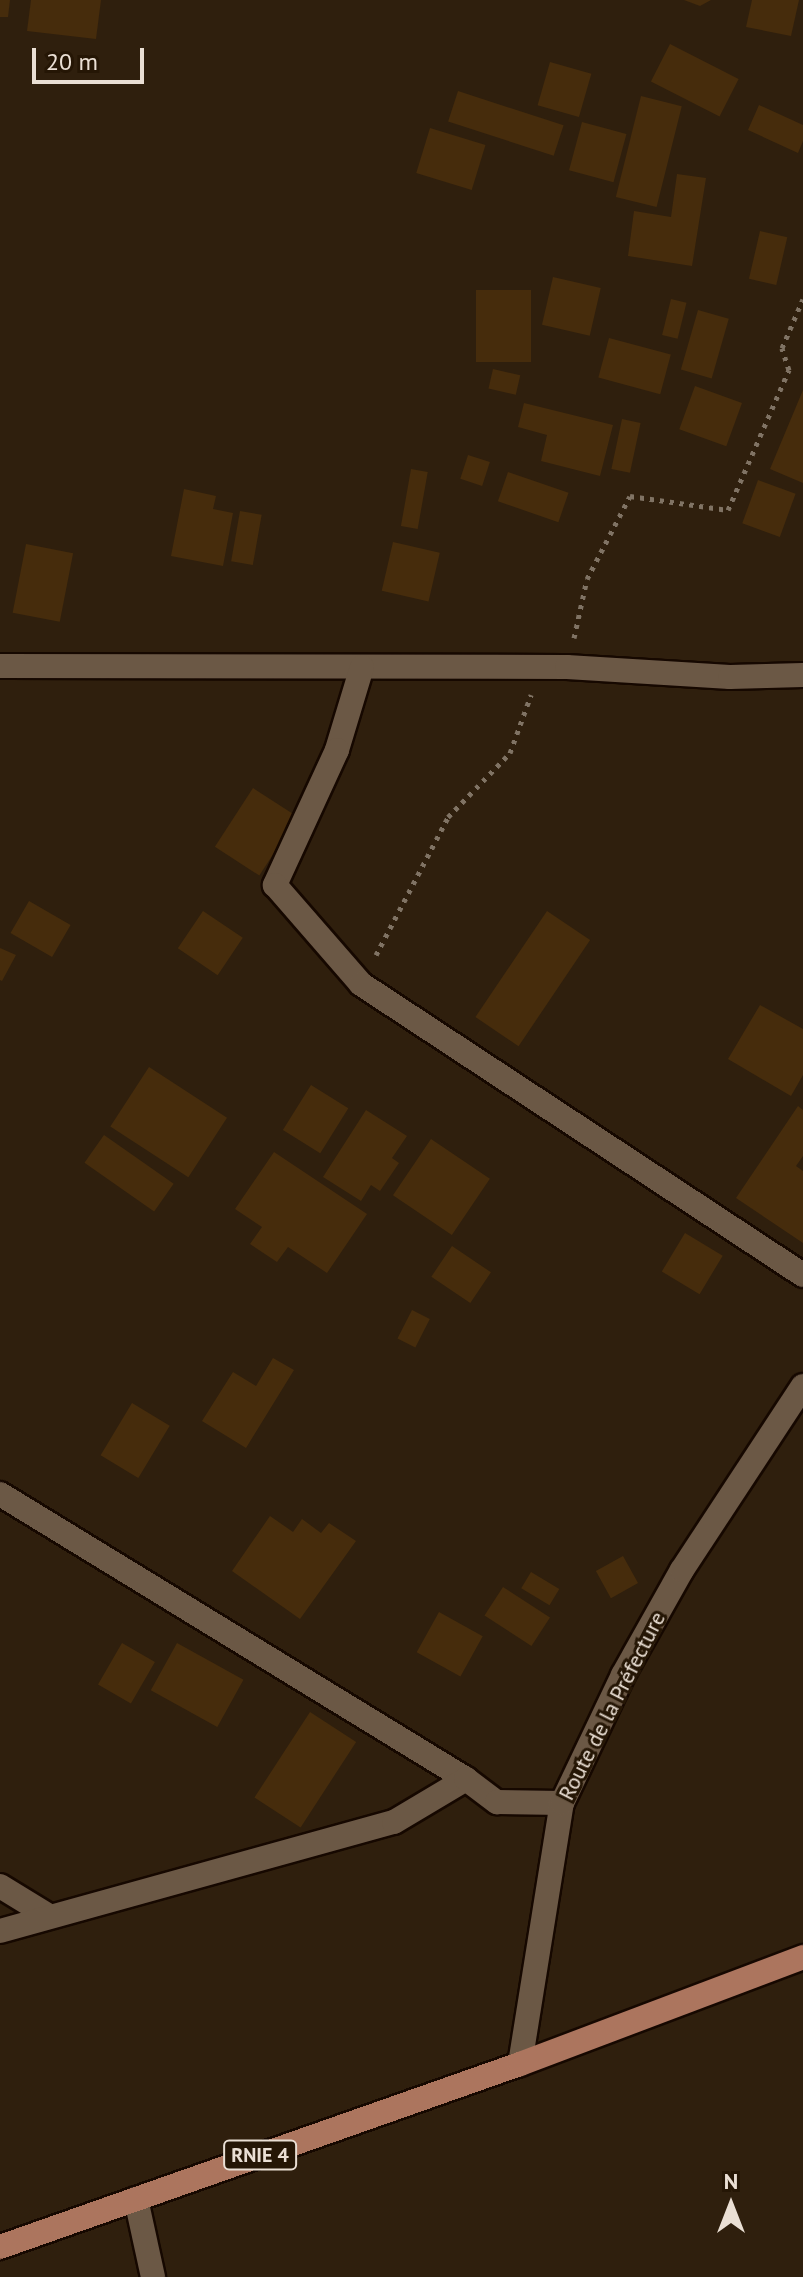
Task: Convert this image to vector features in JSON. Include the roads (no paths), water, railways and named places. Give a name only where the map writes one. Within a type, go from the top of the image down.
[{"type":"main road","name":"RNIE 4","points":[[0,2247],[520,2064],[803,1957]]},
{"type":"street","points":[[0,666],[567,667],[730,677],[803,675]]},
{"type":"street","points":[[362,667],[337,750],[275,885],[361,984],[803,1275]]},
{"type":"street","name":"Route de la Préfecture","points":[[520,2064],[562,1803],[623,1675],[682,1570],[803,1386]]},
{"type":"street","points":[[0,1494],[466,1779],[497,1802],[562,1803]]},
{"type":"street","points":[[0,1931],[394,1822],[466,1779]]},
{"type":"street","points":[[0,1886],[49,1916]]},
{"type":"street","points":[[136,2199],[153,2277]]}]
